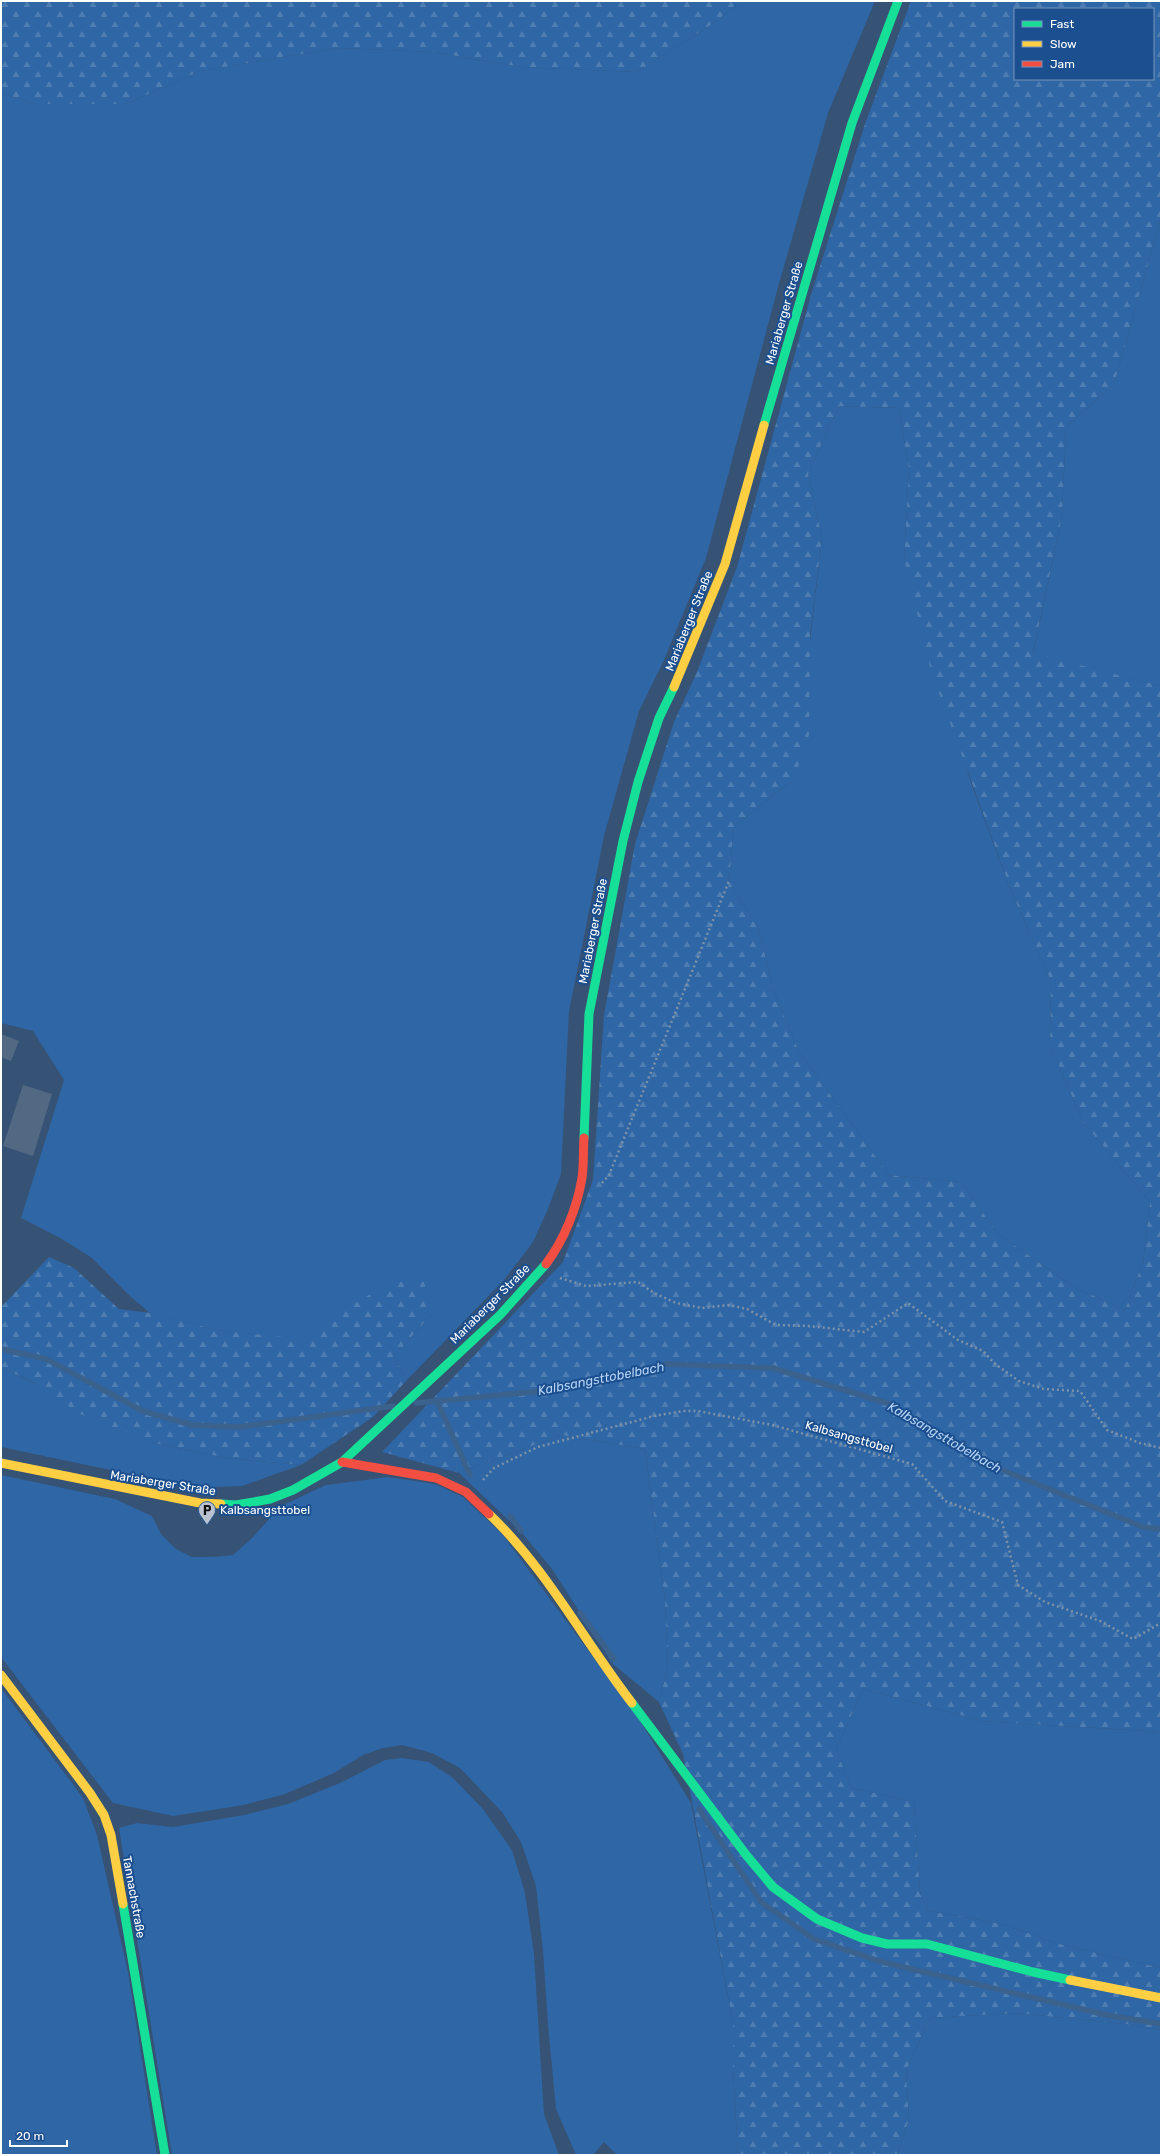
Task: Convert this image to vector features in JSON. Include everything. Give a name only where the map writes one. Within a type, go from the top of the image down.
[{"type":"street","name":"Mariaberger Straße","points":[[1,1463],[200,1504],[236,1505],[270,1499],[293,1490],[342,1462],[500,1315],[541,1271],[555,1252],[571,1218],[582,1178],[589,1014],[623,841],[638,782],[659,718],[684,667],[725,564],[802,291],[852,123],[898,1]]},
{"type":"street","points":[[342,1462],[436,1478],[466,1492],[506,1530],[534,1566],[610,1675],[675,1758],[747,1856],[773,1887],[817,1919],[862,1938],[887,1944],[927,1944],[1033,1972],[1161,1998]]},
{"type":"street","name":"Tannachstraße","points":[[1,1675],[90,1793],[104,1814],[111,1835],[165,2155]]},
{"type":"path","points":[[600,1185],[609,1175],[729,881]]},
{"type":"path","points":[[541,1271],[586,1286],[638,1282],[654,1293],[676,1303],[702,1308],[729,1305],[741,1308],[776,1325],[808,1326],[864,1332],[908,1303],[958,1340],[983,1351],[995,1364],[1019,1381],[1044,1389],[1080,1391],[1107,1430],[1140,1443],[1161,1448]]},
{"type":"path","name":"Kalbsangsttobel","points":[[466,1492],[478,1485],[494,1468],[538,1447],[654,1416],[683,1411],[698,1411],[765,1423],[912,1464],[945,1501],[1002,1522],[1018,1585],[1045,1602],[1100,1621],[1133,1639],[1161,1623]]},
{"type":"green space","points":[[1,1],[742,1],[709,26],[637,72],[522,67],[433,52],[338,48],[200,71],[126,104],[34,104],[1,93]]},
{"type":"green space","points":[[742,1],[875,1],[828,113],[778,287],[706,558],[664,660],[639,711],[604,836],[569,1011],[561,1174],[548,1209],[533,1242],[504,1280],[407,1380],[393,1357],[432,1314],[342,1310],[312,1341],[216,1330],[150,1313],[131,1297],[92,1258],[62,1239],[21,1218],[64,1080],[33,1031],[1,1023],[1,93],[34,104],[126,104],[200,71],[338,48],[433,52],[522,67],[637,72],[709,26]]},
{"type":"green space","points":[[911,1],[1161,1],[1161,218],[1114,384],[1066,427],[1062,516],[1033,653],[1161,686],[1161,1732],[983,1721],[863,1689],[836,1749],[851,1788],[914,1802],[920,1892],[928,1911],[998,1923],[1063,1945],[1161,1968],[1161,2030],[1125,2024],[1016,2013],[930,2018],[906,2071],[909,2120],[897,2155],[738,2155],[733,2070],[733,2023],[683,1754],[659,1702],[668,1667],[665,1601],[645,1449],[561,1435],[459,1473],[382,1452],[563,1262],[593,1180],[604,1015],[635,844],[674,722],[697,672],[737,567],[811,295],[865,124]],"holes":[[[839,406],[899,408],[909,469],[904,559],[931,671],[1012,893],[1051,981],[1050,1045],[1083,1122],[1150,1202],[1143,1262],[1125,1310],[1076,1288],[998,1234],[961,1182],[889,1175],[799,1052],[773,989],[759,930],[729,881],[734,826],[794,779],[809,735],[810,636],[822,538],[808,474]]]},
{"type":"green space","points":[[1161,218],[1161,686],[1033,654],[1062,516],[1066,427],[1114,384]]},
{"type":"green space","points":[[839,406],[899,408],[909,469],[904,559],[971,783],[1012,893],[1051,981],[1050,1045],[1083,1122],[1150,1202],[1143,1262],[1125,1310],[1076,1288],[998,1234],[961,1182],[889,1175],[799,1052],[773,989],[759,930],[729,881],[734,826],[794,779],[822,538],[808,474]]},
{"type":"green space","points":[[49,1257],[74,1268],[119,1309],[151,1313],[216,1330],[312,1340],[342,1310],[391,1283],[423,1278],[432,1314],[393,1357],[407,1380],[373,1417],[301,1465],[227,1458],[154,1443],[80,1414],[34,1383],[1,1367],[1,1307]]},
{"type":"green space","points":[[1,1367],[154,1443],[227,1458],[301,1465],[242,1486],[196,1488],[1,1447]]},
{"type":"green space","points":[[561,1435],[645,1449],[665,1601],[668,1667],[659,1702],[613,1664],[552,1569],[522,1533],[459,1473]]},
{"type":"green space","points":[[1,1475],[115,1499],[152,1516],[161,1534],[176,1549],[192,1557],[233,1555],[251,1539],[281,1506],[326,1485],[388,1477],[435,1484],[463,1497],[502,1534],[638,1718],[691,1803],[733,2023],[733,2070],[738,2155],[617,2155],[604,2142],[593,2155],[576,2155],[556,2109],[536,1886],[521,1842],[502,1812],[460,1768],[432,1753],[402,1745],[383,1748],[363,1755],[334,1773],[285,1794],[244,1805],[173,1816],[113,1803],[1,1657]]},
{"type":"green space","points":[[1,1688],[83,1798],[97,1835],[128,1972],[157,2155],[1,2155]]},
{"type":"green space","points":[[863,1689],[983,1721],[1161,1732],[1161,1968],[1063,1945],[998,1923],[928,1911],[920,1892],[914,1802],[851,1788],[836,1749]]},
{"type":"green space","points":[[402,1758],[429,1762],[453,1778],[483,1809],[512,1850],[525,1893],[534,1954],[544,2114],[559,2155],[172,2155],[119,1828],[137,1823],[173,1827],[244,1815],[288,1804],[340,1783],[385,1760]]},
{"type":"green space","points":[[1016,2013],[1125,2024],[1161,2030],[1161,2155],[897,2155],[909,2120],[906,2071],[930,2018]]},
{"type":"building","points":[[1,1034],[19,1041],[11,1061],[1,1057]]},
{"type":"building","points":[[23,1085],[52,1094],[33,1156],[3,1146]]},
{"type":"waterway","name":"Kalbsangsttobelbach","points":[[1,1349],[46,1359],[143,1411],[192,1425],[239,1427],[393,1406]]},
{"type":"waterway","name":"Kalbsangsttobelbach","points":[[416,1403],[553,1390],[667,1364],[773,1368],[890,1404],[990,1465],[1143,1527],[1161,1529]]},
{"type":"waterway","points":[[437,1401],[470,1475]]},
{"type":"waterway","points":[[510,1516],[521,1531]]},
{"type":"waterway","points":[[580,1613],[614,1659]]},
{"type":"waterway","points":[[699,1809],[761,1902],[814,1939],[882,1962],[1107,2015],[1161,2024]]},
{"type":"traffic: fast","points":[[764,425],[852,123],[898,1]]},
{"type":"traffic: fast","points":[[584,1138],[589,1014],[623,841],[638,782],[659,718],[674,687]]},
{"type":"traffic: fast","points":[[221,1504],[236,1505],[270,1499],[293,1490],[342,1462],[500,1315],[546,1264]]},
{"type":"traffic: fast","points":[[632,1703],[747,1856],[773,1887],[817,1919],[862,1938],[887,1944],[927,1944],[1033,1972],[1070,1980]]},
{"type":"traffic: fast","points":[[123,1904],[165,2155]]},
{"type":"traffic: slow","points":[[674,687],[725,564],[764,425]]},
{"type":"traffic: slow","points":[[1,1463],[200,1503],[221,1504]]},
{"type":"traffic: slow","points":[[489,1514],[510,1535],[547,1581],[632,1703]]},
{"type":"traffic: slow","points":[[1,1675],[90,1793],[104,1815],[111,1835],[123,1904]]},
{"type":"traffic: slow","points":[[1070,1980],[1161,1998]]},
{"type":"traffic: jam","points":[[546,1264],[559,1245],[577,1201],[583,1173],[584,1138]]},
{"type":"traffic: jam","points":[[342,1462],[436,1478],[466,1492],[489,1514]]},
{"type":"place","name":"Kalbsangsttobel","points":[[207,1525]]}]
